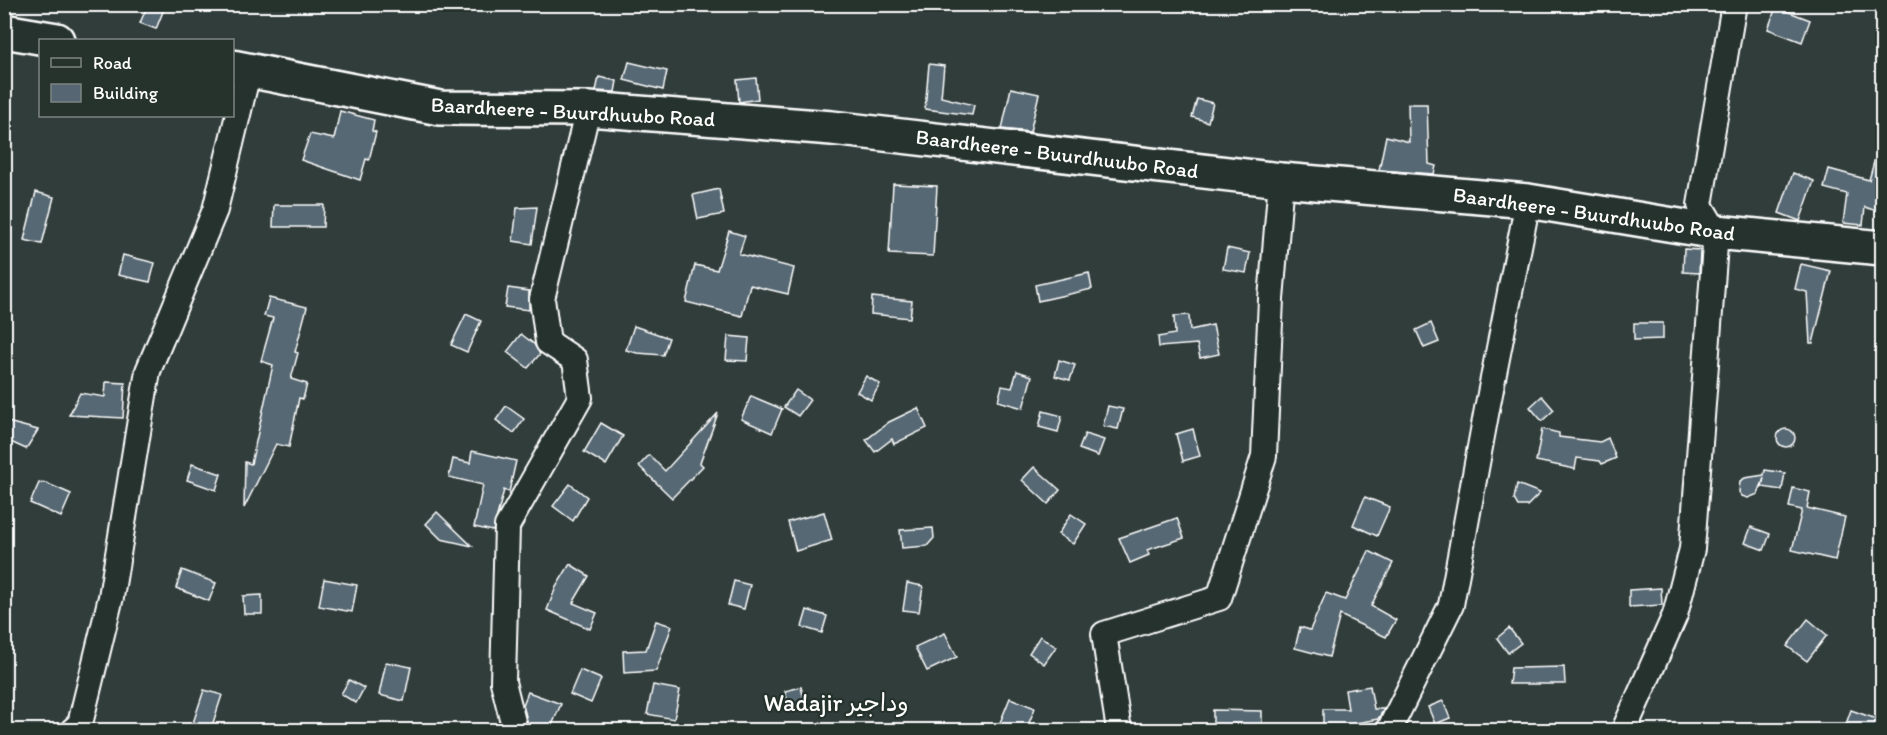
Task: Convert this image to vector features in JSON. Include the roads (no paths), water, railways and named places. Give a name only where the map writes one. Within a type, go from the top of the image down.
[{"type":"main road","points":[[4,31],[51,39]]},
{"type":"main road","name":"Baardheere - Buurdhuubo Road","points":[[241,68],[440,108],[588,109],[832,128],[1281,180],[1528,201],[1716,232],[1882,248]]},
{"type":"street","points":[[1624,730],[1675,615],[1692,549],[1716,232],[1700,205],[1734,4]]},
{"type":"street","points":[[234,106],[241,68]]},
{"type":"street","points":[[515,730],[503,682],[507,526],[579,398],[575,360],[548,342],[542,298],[588,109]]},
{"type":"street","points":[[73,730],[80,724],[111,597],[148,371],[215,210],[232,117]]},
{"type":"street","points":[[1119,730],[1104,634],[1219,598],[1264,456],[1271,299],[1281,180]]},
{"type":"street","points":[[1389,730],[1451,605],[1486,409],[1528,201]]},
{"type":"district","name":"Wadajir وداجير","points":[[836,703]]}]
